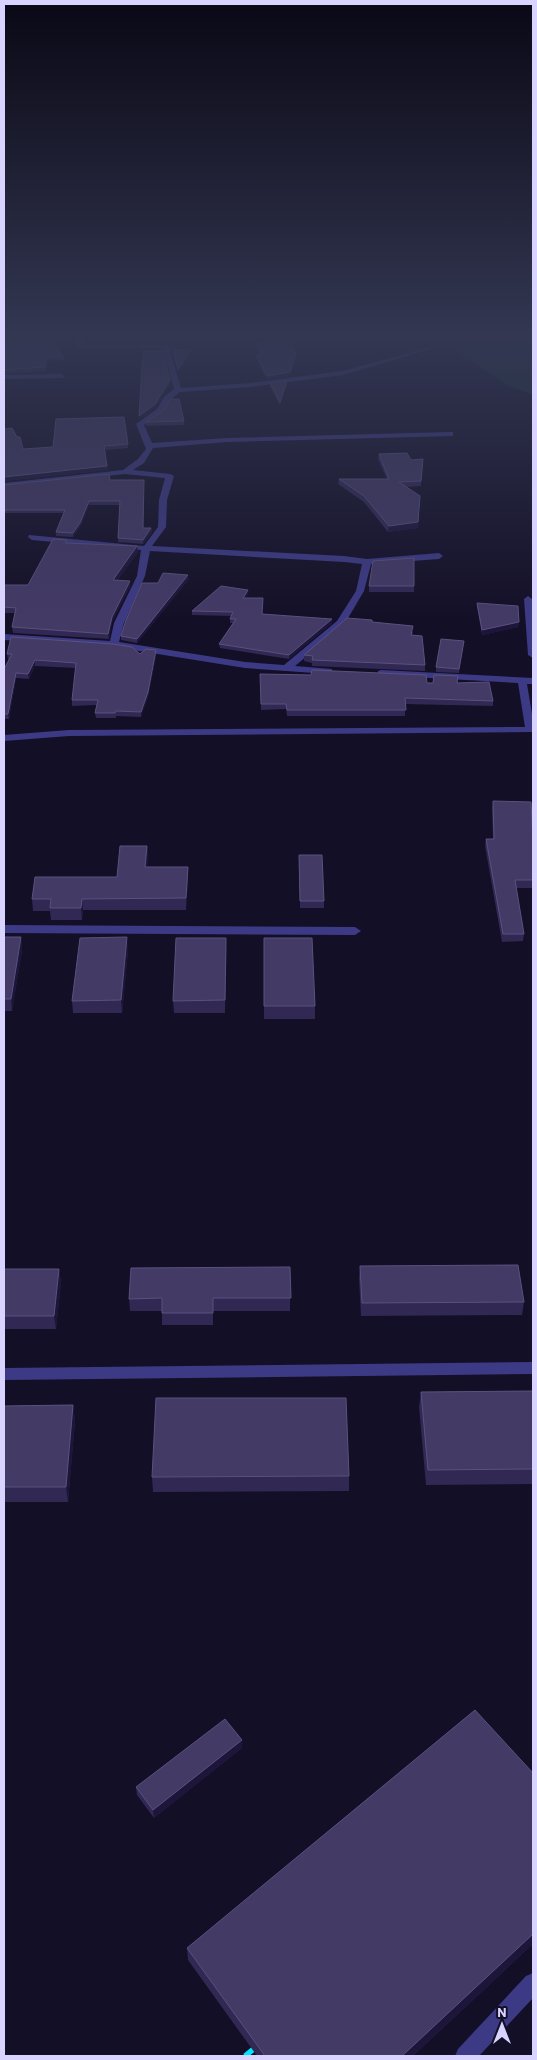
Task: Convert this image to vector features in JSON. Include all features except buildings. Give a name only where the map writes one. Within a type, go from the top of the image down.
[{"type":"street","points":[[125,472],[141,461],[150,449],[142,430]]},
{"type":"street","points":[[148,446],[237,440],[450,434]]},
{"type":"street","points":[[4,485],[125,472],[170,476],[163,500],[162,527],[146,548],[141,576],[119,623],[114,644]]},
{"type":"street","points":[[32,537],[182,552],[344,559],[367,562],[439,556]]},
{"type":"street","points":[[284,669],[341,623],[360,590],[367,562]]},
{"type":"street","points":[[528,599],[533,655]]},
{"type":"street","points":[[4,637],[114,644],[245,665],[284,669],[343,671]]},
{"type":"street","points":[[373,673],[533,681]]},
{"type":"street","points":[[4,738],[69,732],[530,730],[522,681]]},
{"type":"street","points":[[4,929],[355,931]]},
{"type":"street","points":[[4,1374],[533,1368]]},
{"type":"street","points":[[465,2056],[533,1984]]},
{"type":"railway","points":[[245,2056],[262,2042]]}]
